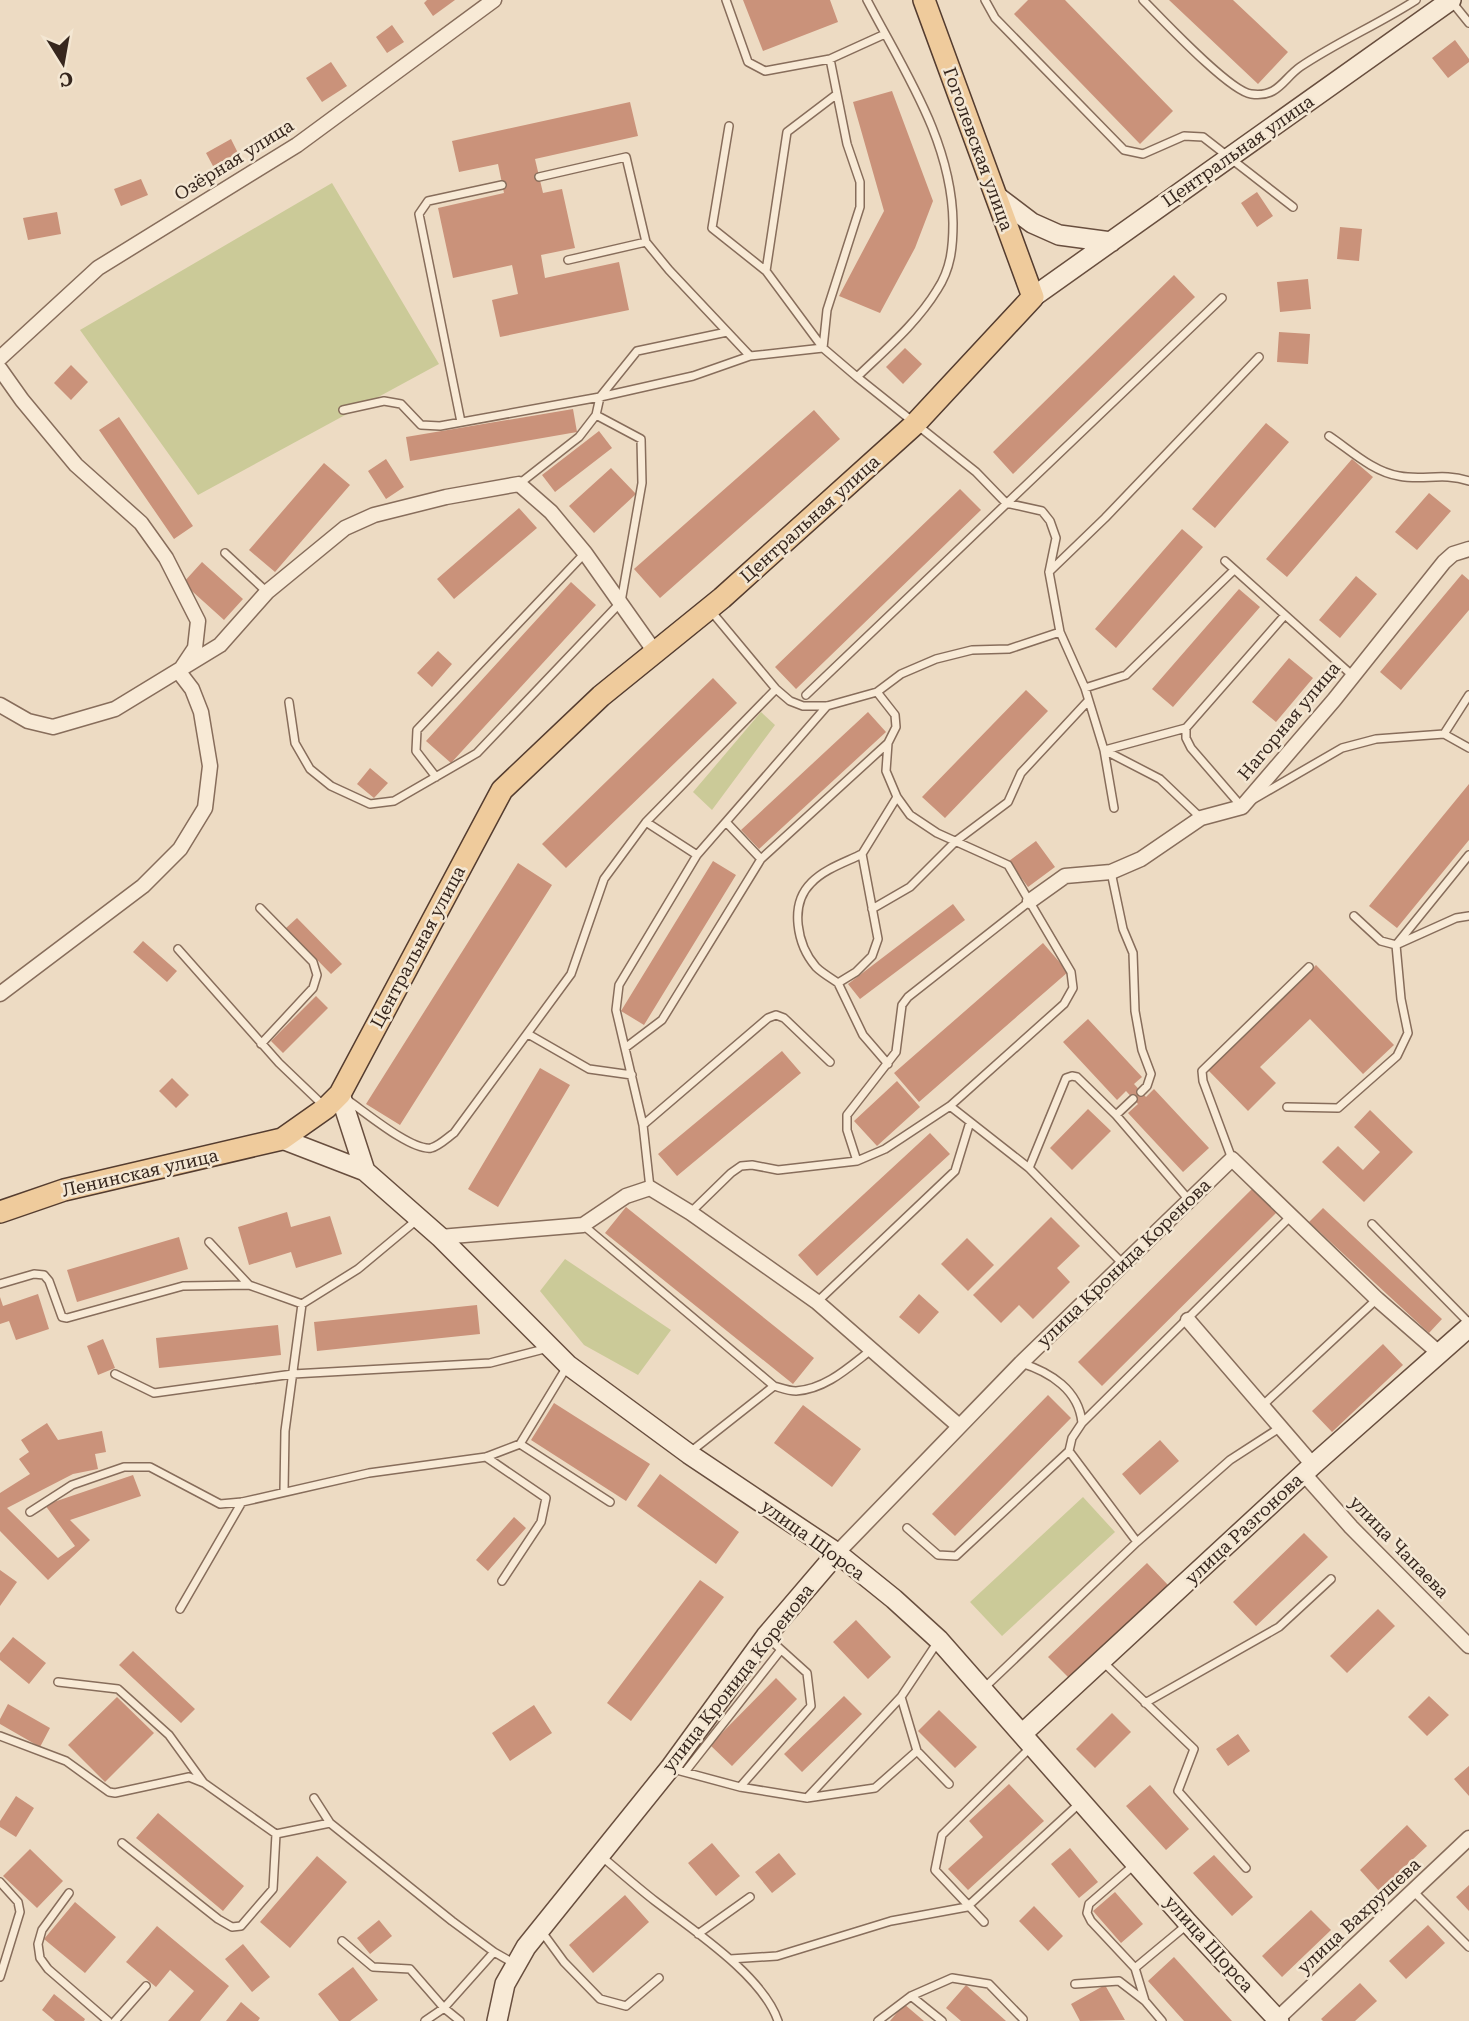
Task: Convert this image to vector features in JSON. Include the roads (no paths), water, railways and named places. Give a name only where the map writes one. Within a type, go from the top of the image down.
[{"type":"main road","name":"Гоголевская улица","points":[[924,0],[1033,297]]},
{"type":"main road","name":"Центральная улица","points":[[282,1139],[332,1101],[502,790],[601,696],[709,609],[914,425],[1033,297]]},
{"type":"main road","name":"Ленинская улица","points":[[0,1212],[64,1190],[282,1139]]},
{"type":"street","name":"Озёрная улица","points":[[0,358],[98,268],[297,145],[494,0]]},
{"type":"street","name":"Центральная улица","points":[[1033,297],[1450,0]]},
{"type":"street","points":[[995,195],[1032,223],[1059,235],[1111,242]]},
{"type":"street","points":[[0,369],[76,465],[141,523],[166,558],[198,621],[195,648],[179,671]]},
{"type":"street","points":[[0,705],[29,721],[53,727],[115,709],[220,645],[267,592],[345,528],[374,515],[446,497],[519,484],[551,512],[585,553],[655,652]]},
{"type":"street","name":"Нагорная улица","points":[[1030,901],[1065,876],[1111,872],[1141,859],[1201,818],[1242,807],[1353,676],[1444,562],[1453,554],[1469,549]]},
{"type":"street","points":[[0,994],[143,886],[180,849],[205,808],[210,766],[201,712],[192,689],[179,671]]},
{"type":"street","points":[[332,1101],[365,1171]]},
{"type":"street","name":"улица Щорса","points":[[282,1139],[365,1171],[440,1237],[568,1365],[689,1454],[837,1553],[894,1599],[939,1640],[1277,2020]]},
{"type":"street","points":[[1232,1159],[1377,1299],[1439,1353]]},
{"type":"street","name":"улица Кронида Коренова","points":[[497,2021],[505,1984],[537,1932],[600,1855],[677,1770],[837,1553],[1021,1363],[1232,1159]]},
{"type":"street","points":[[440,1237],[583,1225],[626,1196],[650,1188],[691,1213],[817,1302],[958,1426]]},
{"type":"street","name":"улица Чапаева","points":[[1188,1320],[1281,1427],[1308,1470],[1351,1527],[1469,1646]]},
{"type":"street","name":"улица Разгонова","points":[[1027,1740],[1102,1661],[1469,1325]]},
{"type":"street","name":"улица Вахрушева","points":[[1277,2020],[1469,1839]]},
{"type":"lane","points":[[726,0],[748,62],[765,71],[830,59],[885,34]]},
{"type":"lane","points":[[857,377],[899,336],[938,289],[953,253],[953,200],[946,162],[931,122],[867,0]]},
{"type":"lane","points":[[985,0],[995,18],[1124,150],[1143,154],[1184,136],[1203,137],[1293,207]]},
{"type":"lane","points":[[1143,0],[1225,79],[1249,94],[1267,94],[1283,86],[1297,69],[1348,38],[1388,19],[1416,0]]},
{"type":"lane","points":[[1450,0],[1469,23]]},
{"type":"lane","points":[[823,348],[827,310],[860,207],[860,181],[846,144],[830,59]]},
{"type":"lane","points":[[766,271],[787,132],[837,94]]},
{"type":"lane","points":[[729,126],[712,228],[766,271],[823,348],[914,425],[976,472],[1006,503],[1042,511],[1050,521],[1056,538],[1049,572],[1060,632],[1085,688],[1104,750],[1114,808]]},
{"type":"lane","points":[[539,177],[626,158],[646,242],[668,270],[750,356]]},
{"type":"lane","points":[[461,422],[419,214],[428,201],[502,185]]},
{"type":"lane","points":[[568,260],[646,242]]},
{"type":"lane","points":[[806,695],[1222,298]]},
{"type":"lane","points":[[519,484],[579,437],[596,415],[600,397],[637,351],[727,331]]},
{"type":"lane","points":[[343,410],[384,401],[401,404],[421,425],[440,426],[600,397],[693,376],[750,356],[823,348]]},
{"type":"lane","points":[[1049,572],[1105,518],[1259,357]]},
{"type":"lane","points":[[289,702],[295,743],[310,769],[331,786],[370,804],[394,801],[477,753],[621,602],[642,482],[641,439],[596,415]]},
{"type":"lane","points":[[1329,436],[1377,469],[1399,477],[1452,475],[1469,481]]},
{"type":"lane","points":[[225,552],[267,592]]},
{"type":"lane","points":[[436,777],[416,751],[417,730],[585,553]]},
{"type":"lane","points":[[1225,561],[1353,676]]},
{"type":"lane","points":[[1085,688],[1126,675],[1234,570]]},
{"type":"lane","points":[[709,609],[776,689],[790,701],[803,706],[827,706],[877,692],[901,674],[936,659],[972,650],[1009,649],[1060,632]]},
{"type":"lane","points":[[1104,750],[1186,728],[1285,615]]},
{"type":"lane","points":[[178,949],[261,1044],[332,1101],[414,1145],[428,1148],[437,1145],[454,1133],[571,974],[604,879],[646,822],[776,689]]},
{"type":"lane","points":[[625,1048],[662,1020],[761,859],[888,743],[896,727],[895,715],[877,692]]},
{"type":"lane","points":[[1444,734],[1469,695]]},
{"type":"lane","points":[[872,909],[910,887],[956,841],[1008,802],[1021,773],[1088,701]]},
{"type":"lane","points":[[650,1188],[643,1125],[616,1010],[619,985],[697,855],[827,706]]},
{"type":"lane","points":[[1186,728],[1186,738],[1191,748],[1242,807],[1342,748],[1377,739],[1444,734],[1469,748]]},
{"type":"lane","points":[[691,1213],[741,1166],[778,1170],[857,1161],[885,1149],[950,1106],[1064,1004],[1073,988],[1071,972],[1008,865],[937,833],[910,815],[897,797],[886,771],[888,743]]},
{"type":"lane","points":[[1104,750],[1160,779],[1201,818]]},
{"type":"lane","points":[[888,1064],[863,1034],[838,983],[817,968],[804,947],[796,922],[800,902],[809,884],[826,871],[863,853],[897,797]]},
{"type":"lane","points":[[646,822],[697,855]]},
{"type":"lane","points":[[726,822],[761,859]]},
{"type":"lane","points":[[838,983],[856,972],[872,956],[878,939],[863,853]]},
{"type":"lane","points":[[1287,1107],[1338,1108],[1397,1056],[1408,1033],[1401,999],[1396,945],[1469,855]]},
{"type":"lane","points":[[1111,872],[1124,929],[1133,953],[1135,1011],[1142,1050],[1151,1074],[1147,1086],[1141,1092]]},
{"type":"lane","points":[[857,1161],[847,1130],[847,1115],[896,1052],[902,1005],[908,997],[1030,901]]},
{"type":"lane","points":[[260,908],[313,961],[317,975],[313,988],[261,1044]]},
{"type":"lane","points":[[1354,916],[1381,941],[1396,945],[1456,918],[1469,916]]},
{"type":"lane","points":[[1232,1159],[1203,1081],[1202,1071],[1309,967]]},
{"type":"lane","points":[[643,1125],[768,1018],[776,1015],[784,1018],[830,1062]]},
{"type":"lane","points":[[528,1034],[589,1069],[632,1075]]},
{"type":"lane","points":[[1028,1168],[1066,1079],[1072,1076],[1077,1077],[1115,1115],[1189,1200]]},
{"type":"lane","points":[[1115,1115],[1133,1099]]},
{"type":"lane","points":[[950,1106],[1028,1168],[1123,1265]]},
{"type":"lane","points":[[817,1302],[955,1171],[971,1122]]},
{"type":"lane","points":[[908,1528],[938,1555],[956,1556],[1069,1451],[1072,1438],[1082,1423],[1291,1216]]},
{"type":"lane","points":[[302,1304],[358,1269],[419,1218]]},
{"type":"lane","points":[[1372,1224],[1469,1325]]},
{"type":"lane","points":[[583,1225],[774,1386],[795,1391],[818,1386],[832,1380],[871,1349]]},
{"type":"lane","points":[[209,1242],[249,1284]]},
{"type":"lane","points":[[0,1284],[34,1274],[44,1275],[50,1281],[62,1317],[67,1318],[183,1286],[249,1284],[302,1304]]},
{"type":"lane","points":[[1262,1405],[1377,1299]]},
{"type":"lane","points":[[284,1491],[285,1430],[302,1304]]},
{"type":"lane","points":[[115,1374],[154,1393],[293,1374],[490,1363],[549,1348]]},
{"type":"lane","points":[[1021,1363],[1041,1369],[1057,1379],[1078,1403],[1082,1423]]},
{"type":"lane","points":[[30,1512],[72,1485],[124,1467],[150,1467],[220,1504],[242,1502],[369,1473],[486,1457],[520,1444],[568,1365]]},
{"type":"lane","points":[[689,1454],[774,1386]]},
{"type":"lane","points":[[982,1690],[1137,1542],[1230,1460],[1281,1427]]},
{"type":"lane","points":[[520,1444],[610,1502]]},
{"type":"lane","points":[[1069,1451],[1137,1542]]},
{"type":"lane","points":[[486,1457],[546,1498],[541,1522],[502,1581]]},
{"type":"lane","points":[[180,1609],[242,1502]]},
{"type":"lane","points":[[1145,1703],[1279,1628],[1331,1579]]},
{"type":"lane","points":[[807,1798],[901,1697],[939,1640]]},
{"type":"lane","points":[[740,1787],[811,1706],[807,1673],[773,1643]]},
{"type":"lane","points":[[1102,1661],[1194,1749],[1178,1791],[1245,1868]]},
{"type":"lane","points":[[58,1682],[118,1689],[169,1735],[204,1783]]},
{"type":"lane","points":[[901,1697],[917,1751],[949,1784]]},
{"type":"lane","points":[[0,1736],[66,1761],[108,1792],[115,1793],[189,1777],[204,1783],[276,1834],[330,1823]]},
{"type":"lane","points":[[984,1922],[935,1870],[942,1835],[1027,1740]]},
{"type":"lane","points":[[677,1770],[740,1787],[807,1798],[875,1788],[917,1751]]},
{"type":"lane","points":[[314,1797],[330,1823],[494,1952],[516,1964]]},
{"type":"lane","points":[[730,1959],[777,1956],[891,1921],[967,1907],[1082,1801]]},
{"type":"lane","points":[[122,1843],[218,1919],[232,1927],[241,1926],[273,1889],[276,1834]]},
{"type":"lane","points":[[600,1855],[730,1959],[775,2011],[778,2021]]},
{"type":"lane","points":[[1137,1862],[1089,1904],[1087,1913],[1091,1921],[1135,1968],[1145,2001]]},
{"type":"lane","points":[[0,1882],[18,1902],[20,1912],[0,1977]]},
{"type":"lane","points":[[1413,1891],[1469,1947]]},
{"type":"lane","points":[[69,1893],[42,1930],[38,1944],[40,1958],[48,1969],[108,2021]]},
{"type":"lane","points":[[698,1934],[750,1897]]},
{"type":"lane","points":[[1135,1968],[1188,1923]]},
{"type":"lane","points":[[537,1932],[545,1936],[564,1962],[600,1999],[626,2006],[659,1978]]},
{"type":"lane","points":[[342,1941],[373,1967],[410,1969],[444,2008],[460,2021]]},
{"type":"lane","points":[[425,2021],[444,2008],[494,1952]]},
{"type":"lane","points":[[878,2021],[911,1996],[952,1978],[989,1983],[1023,2019]]},
{"type":"lane","points":[[1075,1984],[1119,1981],[1145,2001],[1163,2021]]},
{"type":"lane","points":[[115,2021],[146,1986]]},
{"type":"lane","points":[[911,1996],[942,2021]]}]
